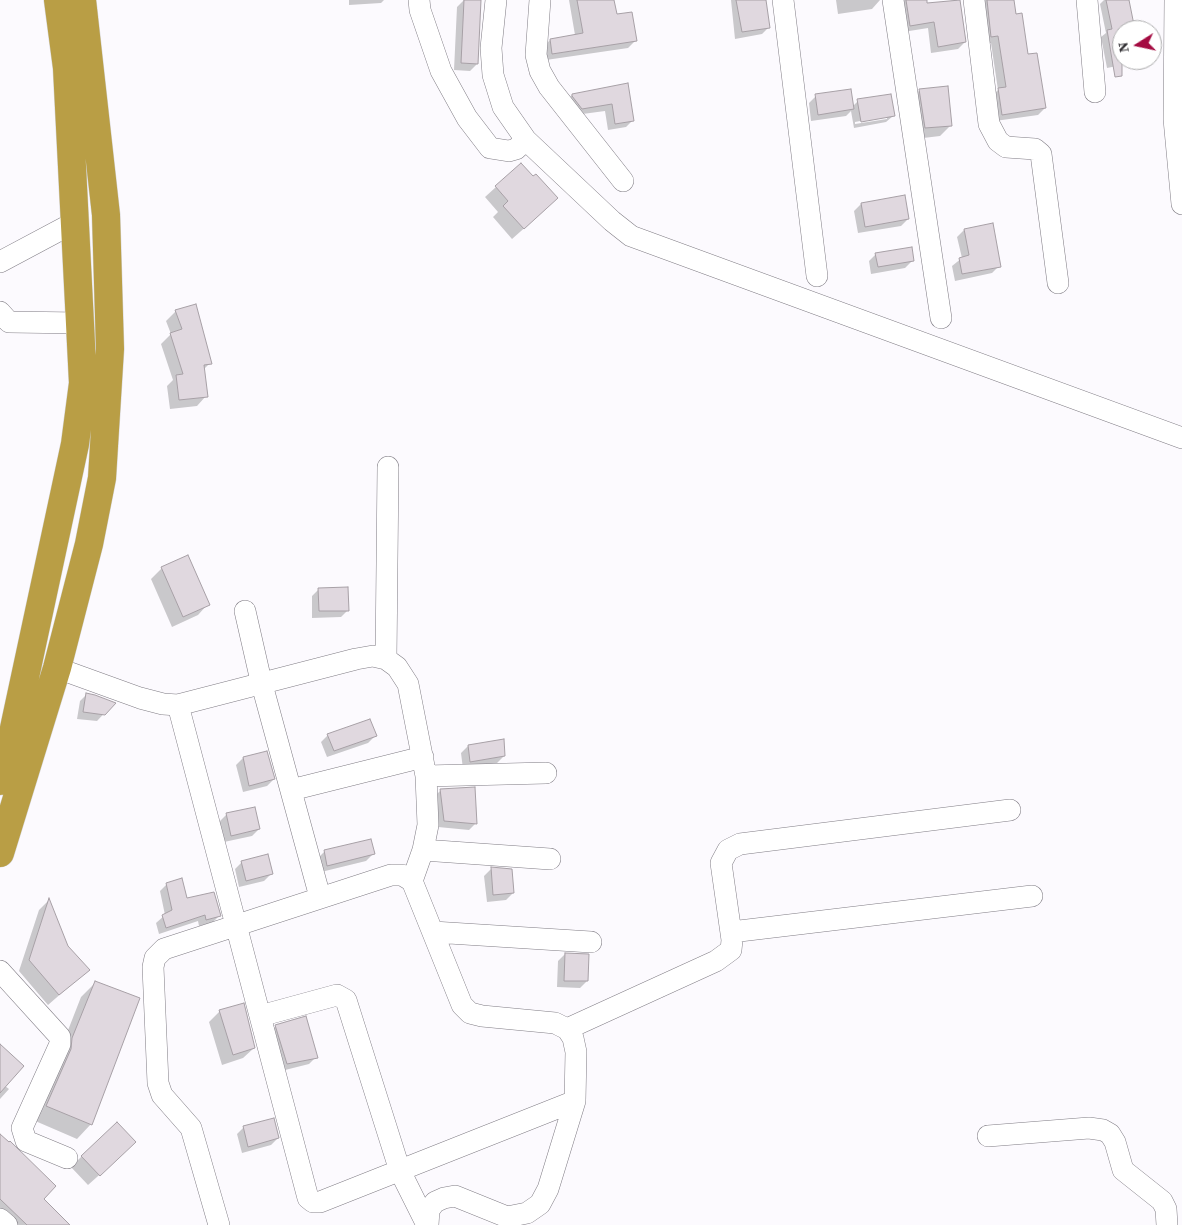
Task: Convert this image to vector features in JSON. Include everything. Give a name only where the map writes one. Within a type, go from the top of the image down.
[{"type":"highway","points":[[0,853],[57,668],[89,544],[102,478],[95,384],[80,323],[67,68],[58,0]]},
{"type":"highway","points":[[0,781],[10,747],[75,444],[95,384],[110,349],[106,215],[82,0]]},
{"type":"street","points":[[419,0],[420,10],[441,71],[467,118],[490,148],[509,151],[516,149],[526,140]]},
{"type":"street","points":[[496,0],[491,48],[492,75],[503,107],[526,140],[630,236],[1182,438]]},
{"type":"street","points":[[540,0],[536,55],[540,71],[549,87],[623,181]]},
{"type":"street","points":[[782,0],[816,276]]},
{"type":"street","points":[[893,0],[940,318]]},
{"type":"street","points":[[974,0],[989,124],[998,141],[1006,147],[1035,149],[1041,154],[1058,283]]},
{"type":"street","points":[[1087,0],[1095,92]]},
{"type":"street","points":[[1175,0],[1174,119],[1182,204]]},
{"type":"street","points":[[0,262],[75,222]]},
{"type":"street","points":[[0,312],[9,322],[80,323]]},
{"type":"street","points":[[386,659],[388,467]]},
{"type":"street","points":[[245,611],[261,681],[320,897]]},
{"type":"street","points":[[57,668],[140,698],[163,704],[178,705],[261,681],[356,658],[372,656],[386,659],[397,666],[408,684],[424,767],[428,825],[424,850],[412,881]]},
{"type":"street","points":[[178,705],[308,1198],[313,1202],[320,1202],[575,1101]]},
{"type":"street","points":[[291,790],[424,767],[546,773]]},
{"type":"street","points":[[567,1029],[716,961],[731,950],[731,932],[721,863],[728,850],[740,844],[1010,810]]},
{"type":"street","points":[[424,850],[550,858]]},
{"type":"street","points":[[219,1225],[191,1128],[162,1095],[158,1083],[153,967],[155,958],[164,949],[390,875],[402,875],[412,881],[462,1005],[470,1013],[482,1016],[554,1023],[567,1029],[573,1038],[576,1052],[575,1101],[548,1189],[540,1204],[526,1214],[508,1216],[455,1196],[444,1198],[435,1202],[429,1210],[428,1225]]},
{"type":"street","points":[[731,932],[1032,896]]},
{"type":"street","points":[[433,932],[591,942]]},
{"type":"street","points":[[0,971],[60,1038],[60,1044],[22,1128],[26,1141],[67,1158]]},
{"type":"street","points":[[260,1016],[337,994],[346,1000],[400,1171],[428,1225]]},
{"type":"street","points":[[988,1136],[1089,1128],[1103,1130],[1110,1134],[1115,1142],[1124,1170],[1162,1201],[1166,1209],[1167,1225]]},
{"type":"street","points":[[0,1219],[7,1225]]},
{"type":"building","points":[[464,0],[481,0],[478,64],[461,63]]},
{"type":"building","points":[[577,0],[614,0],[617,14],[632,12],[637,41],[552,54],[550,39],[583,33]]},
{"type":"building","points":[[736,0],[766,0],[770,28],[742,32]]},
{"type":"building","points":[[906,0],[927,0],[927,3],[960,0],[966,42],[938,47],[934,22],[910,26]]},
{"type":"building","points":[[987,0],[1014,0],[1016,14],[1022,13],[1028,54],[1037,53],[1046,108],[1002,115],[998,88],[1006,87],[998,36],[991,37]]},
{"type":"building","points":[[1106,0],[1129,0],[1133,20],[1112,20],[1112,29]]},
{"type":"building","points":[[1112,29],[1112,59],[1107,30]]},
{"type":"building","points":[[1114,70],[1122,70],[1122,76],[1115,77]]},
{"type":"building","points":[[628,83],[634,121],[615,124],[612,104],[582,109],[572,96],[572,94]]},
{"type":"building","points":[[948,86],[952,126],[925,128],[919,89]]},
{"type":"building","points":[[851,89],[854,109],[818,115],[815,94]]},
{"type":"building","points":[[891,94],[895,116],[861,122],[857,99]]},
{"type":"building","points":[[521,163],[533,176],[536,174],[558,198],[524,229],[503,206],[508,201],[495,186]]},
{"type":"building","points":[[905,195],[909,219],[865,227],[861,203]]},
{"type":"building","points":[[993,223],[1001,267],[962,274],[959,258],[969,255],[964,229]]},
{"type":"building","points":[[912,247],[914,261],[878,267],[875,253]]},
{"type":"building","points":[[196,304],[212,364],[204,365],[208,397],[179,400],[176,375],[183,374],[170,333],[182,329],[175,310]]},
{"type":"building","points":[[188,555],[210,605],[183,617],[161,567]]},
{"type":"building","points":[[348,587],[349,611],[319,611],[318,588]]},
{"type":"building","points":[[86,693],[116,703],[105,715],[83,712]]},
{"type":"building","points":[[370,719],[377,736],[334,751],[327,734]]},
{"type":"building","points":[[504,739],[505,756],[470,762],[468,745]]},
{"type":"building","points":[[267,751],[275,779],[249,786],[243,757]]},
{"type":"building","points":[[475,787],[477,824],[444,821],[440,789]]},
{"type":"building","points":[[255,807],[260,829],[231,836],[226,813]]},
{"type":"building","points":[[371,839],[375,854],[327,866],[324,850]]},
{"type":"building","points":[[268,854],[273,874],[246,881],[241,861]]},
{"type":"building","points":[[491,867],[512,869],[514,893],[493,895]]},
{"type":"building","points":[[182,878],[187,898],[214,892],[221,916],[206,920],[205,915],[166,928],[162,915],[172,910],[166,883]]},
{"type":"building","points":[[49,898],[68,946],[90,970],[59,995],[29,960]]},
{"type":"building","points":[[565,953],[589,954],[588,981],[564,981]]},
{"type":"building","points":[[95,981],[140,998],[92,1125],[46,1106],[71,1049],[72,1038]]},
{"type":"building","points":[[244,1003],[255,1048],[233,1055],[219,1010]]},
{"type":"building","points":[[306,1016],[318,1058],[287,1064],[275,1025]]},
{"type":"building","points":[[0,1044],[24,1066],[0,1093]]},
{"type":"building","points":[[274,1118],[279,1138],[248,1147],[243,1126]]},
{"type":"building","points":[[117,1122],[136,1142],[100,1176],[81,1156]]},
{"type":"building","points":[[0,1134],[10,1141],[56,1186],[44,1199],[70,1225],[27,1225],[0,1199]]}]
